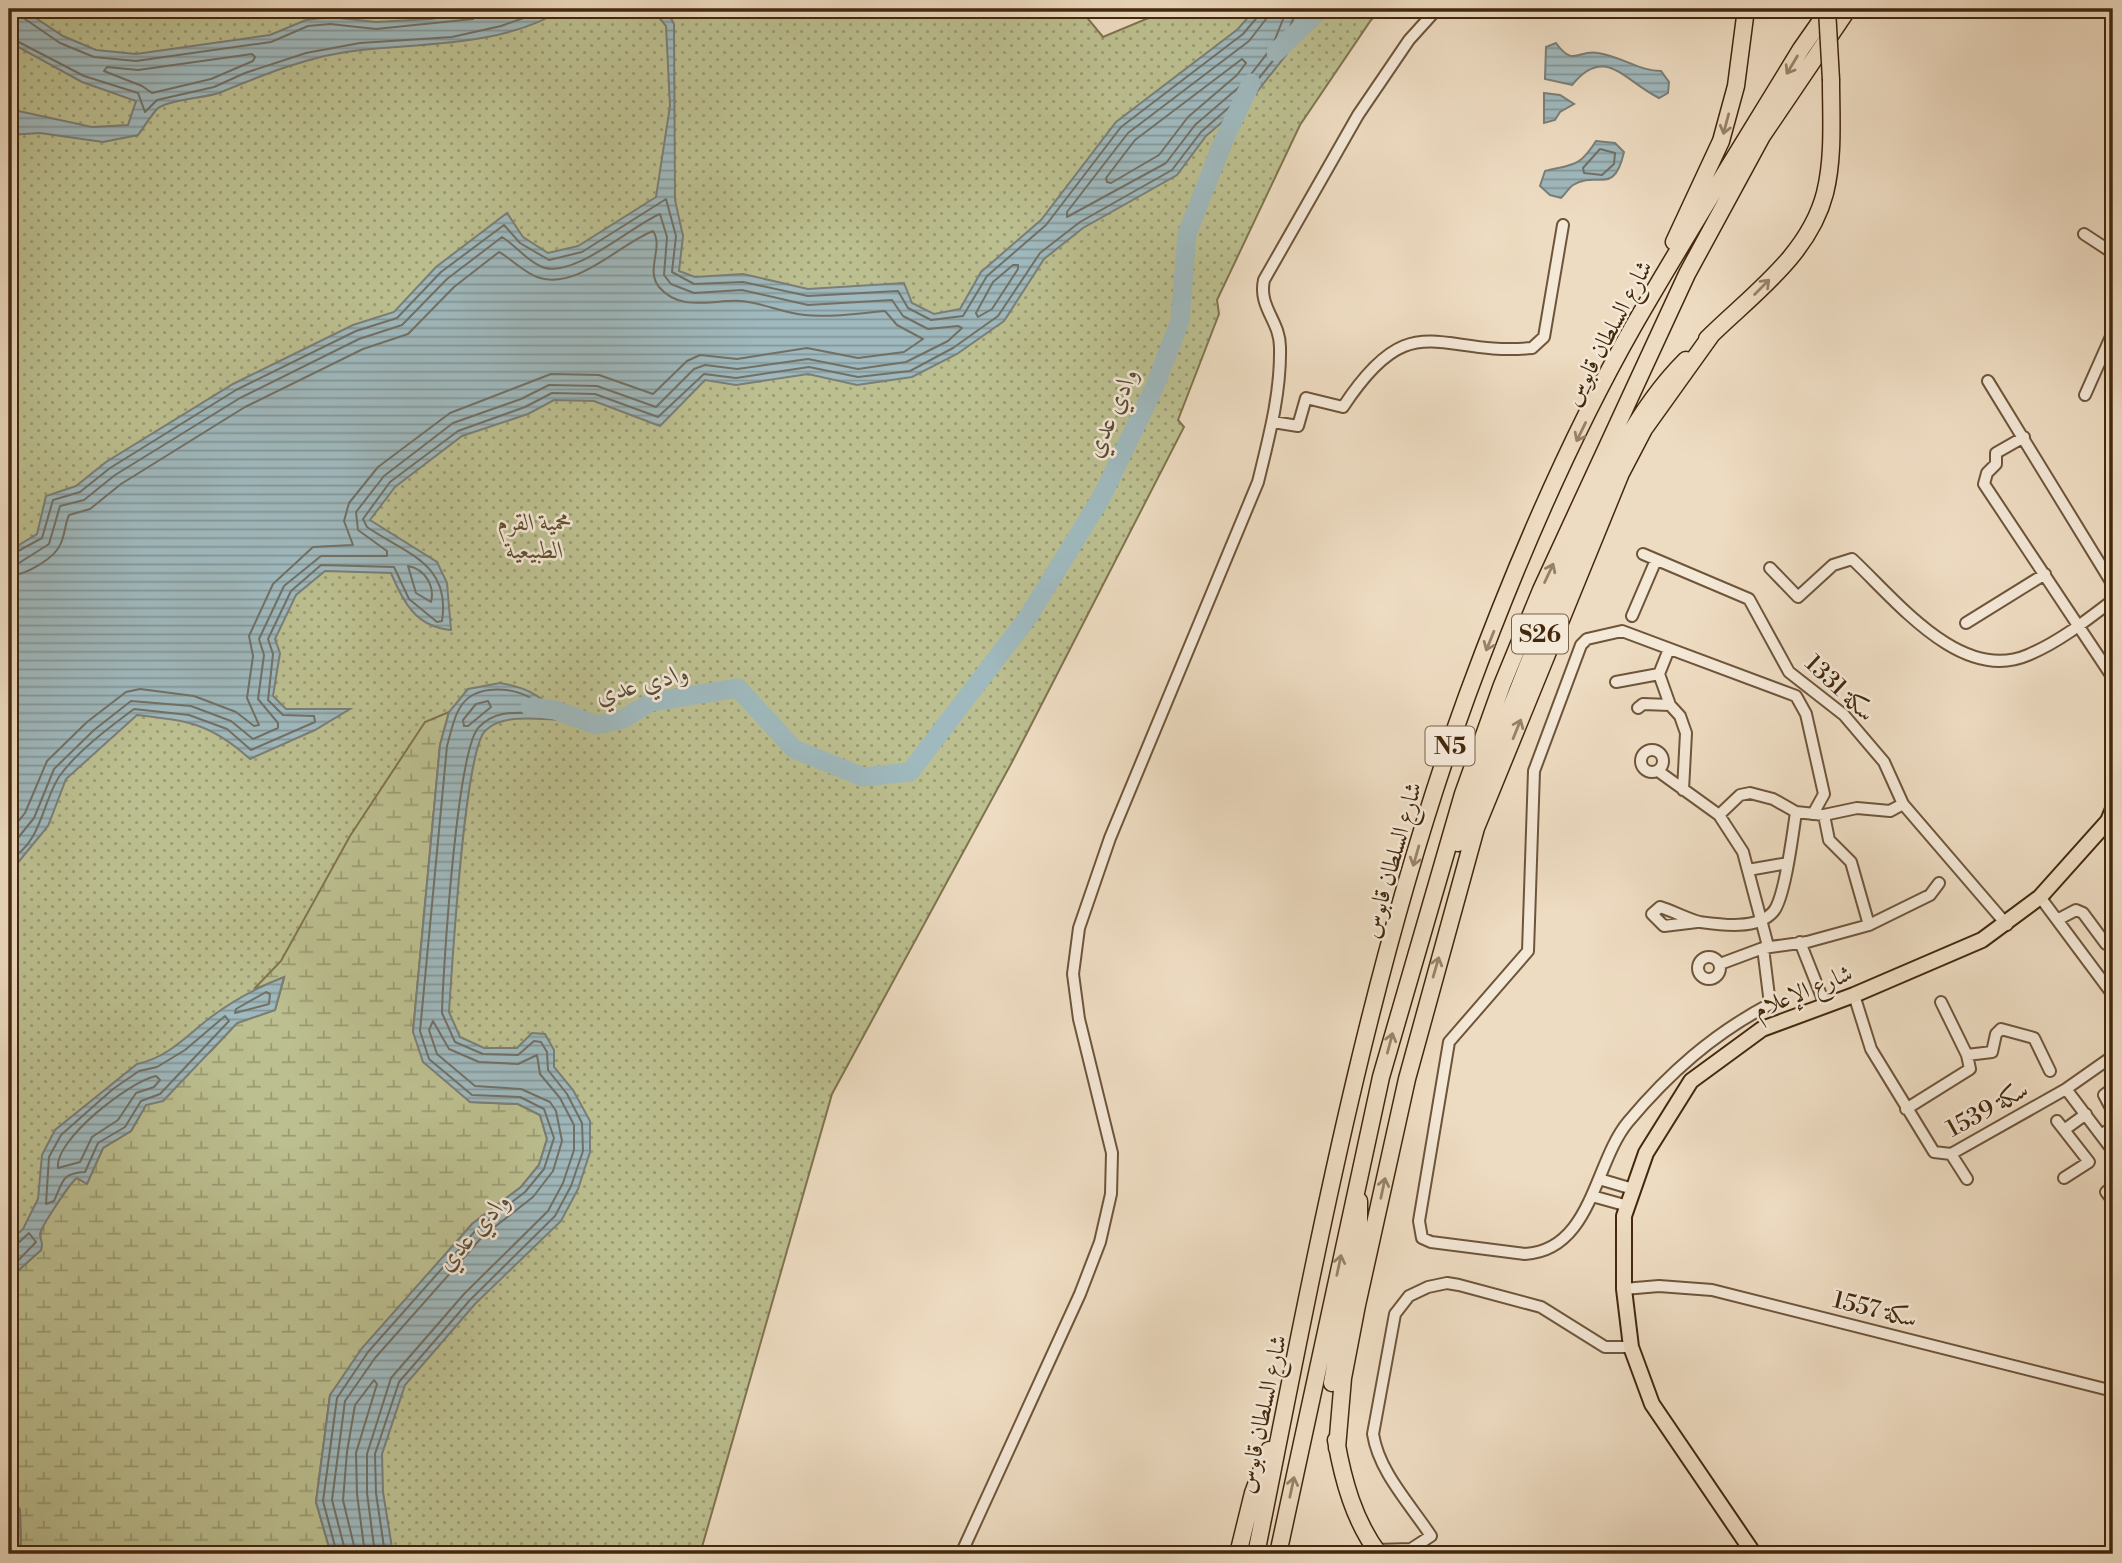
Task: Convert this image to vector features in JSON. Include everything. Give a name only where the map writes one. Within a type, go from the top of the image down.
[{"type":"highway","points":[[1632,329],[1721,141],[1736,86],[1746,9]]},
{"type":"highway","name":"شارع السلطان قابوس","points":[[1256,1554],[1355,1084],[1395,926],[1437,786],[1468,695],[1564,466],[1632,329],[1801,49],[1828,9]]},
{"type":"highway","name":"S26","points":[[1413,960],[1544,624],[1616,457],[1639,416],[1669,376],[1783,266],[1808,232],[1825,195],[1831,160],[1828,9]]},
{"type":"highway","name":"شارع السلطان قابوس","points":[[1278,1554],[1359,1168],[1413,960],[1463,794],[1502,685],[1626,403],[1687,274],[1762,136],[1848,9]]},
{"type":"highway","points":[[1337,1448],[1345,1366],[1406,1079],[1476,828],[1621,473],[1644,429],[1712,334]]},
{"type":"highway","points":[[1359,1168],[1359,1232],[1332,1390],[1337,1448],[1357,1518],[1378,1552]]},
{"type":"highway","points":[[1238,1554],[1253,1493],[1287,1398]]},
{"type":"main road","name":"شارع الإعلام","points":[[1754,1554],[1651,1404],[1631,1347],[1624,1289],[1624,1216],[1646,1153],[1691,1081],[1762,1029],[1854,995],[1982,940],[2007,925],[2040,897],[2111,817]]},
{"type":"street","points":[[961,1554],[1080,1294],[1100,1242],[1111,1194],[1112,1153],[1079,1019],[1073,974],[1079,928],[1110,838],[1258,482],[1273,422],[1280,346],[1278,330],[1263,305],[1264,280],[1312,192],[1364,107],[1409,40],[1437,9]]},
{"type":"street","points":[[1273,422],[1298,426],[1306,398],[1343,407],[1362,379],[1383,359],[1419,340],[1532,348],[1544,337],[1563,225]]},
{"type":"street","points":[[2084,234],[2113,253]]},
{"type":"street","points":[[2085,396],[2113,332]]},
{"type":"street","points":[[1988,381],[2113,585]]},
{"type":"street","points":[[2024,436],[1996,453],[1996,464],[1987,473],[1984,484],[2113,678]]},
{"type":"street","name":"سكة 1331","points":[[1643,554],[1749,599],[1789,672],[1844,715],[1884,762],[1903,804],[2007,925]]},
{"type":"street","points":[[1770,568],[1798,597],[1833,565],[1852,559],[1941,642],[1989,662],[2027,656],[2079,626],[2113,600]]},
{"type":"street","points":[[1632,616],[1656,560]]},
{"type":"street","points":[[1966,623],[2045,574]]},
{"type":"street","points":[[1658,771],[1719,815],[1743,852],[1762,921],[1770,1003],[1698,1049],[1664,1083],[1610,1146],[1592,1196],[1570,1231],[1535,1254],[1431,1242],[1422,1238],[1419,1232],[1437,1104],[1449,1042],[1528,951],[1534,771],[1574,660],[1587,639],[1622,631],[1796,696],[1805,714],[1824,794],[1819,815],[1829,840],[1851,862],[1869,925]]},
{"type":"street","points":[[1669,649],[1660,674],[1670,705],[1680,716],[1686,733],[1683,790]]},
{"type":"street","points":[[1616,682],[1660,674]]},
{"type":"street","points":[[1638,709],[1643,704],[1670,705]]},
{"type":"street","points":[[1719,815],[1740,794],[1750,793],[1773,799],[1796,812],[1819,815],[1857,808],[1891,811],[1903,804]]},
{"type":"street","points":[[1697,922],[1742,925],[1762,921],[1775,911],[1788,863],[1796,812]]},
{"type":"street","points":[[1748,870],[1788,863]]},
{"type":"street","points":[[1720,964],[1765,947],[1800,942],[1869,925],[1930,895],[1939,883]]},
{"type":"street","points":[[2040,897],[2113,995]]},
{"type":"street","points":[[2057,920],[2076,910],[2083,914],[2106,944],[2113,939]]},
{"type":"street","points":[[1800,942],[1825,1005]]},
{"type":"street","name":"سكة 1539","points":[[1854,995],[1871,1049],[1934,1152],[1951,1154],[2066,1089],[2113,1056]]},
{"type":"street","points":[[1941,1002],[1967,1055],[1992,1052],[1996,1034],[2001,1029],[2034,1038],[2050,1070]]},
{"type":"street","name":"سكة 1539","points":[[1906,1109],[1965,1073],[1970,1065],[1967,1055]]},
{"type":"street","points":[[2113,1088],[2104,1095],[2113,1112]]},
{"type":"street","name":"سكة 1539","points":[[2066,1089],[2113,1151]]},
{"type":"street","points":[[2064,1178],[2089,1162],[2060,1125],[2085,1114]]},
{"type":"street","points":[[2101,1135],[2113,1127]]},
{"type":"street","points":[[1951,1154],[1967,1179]]},
{"type":"street","points":[[1599,1179],[1633,1189]]},
{"type":"street","points":[[2113,1186],[2106,1192],[2113,1201]]},
{"type":"street","points":[[1592,1196],[1628,1206]]},
{"type":"street","points":[[1378,1552],[1410,1552],[1431,1536],[1384,1468],[1375,1449],[1373,1434],[1395,1314],[1409,1296],[1438,1284],[1459,1284],[1541,1307],[1605,1347],[1631,1347]]},
{"type":"street","name":"سكة 1557","points":[[1624,1289],[1660,1286],[1712,1290],[2113,1391]]},
{"type":"green space","name":"محمية القرم الطبيعية","points":[[9,9],[1080,9],[1103,37],[1170,9],[1383,9],[1371,20],[1300,125],[1217,300],[1219,314],[1178,420],[1184,427],[1012,762],[832,1094],[700,1554],[9,1554]]},
{"type":"green space","points":[[449,712],[440,745],[413,1032],[470,1102],[518,1104],[540,1115],[547,1139],[539,1165],[521,1187],[472,1224],[330,1395],[316,1502],[331,1554],[21,1554],[20,1510],[9,1492],[9,1279],[41,1250],[40,1235],[45,1222],[76,1178],[87,1183],[103,1148],[131,1131],[146,1105],[211,1051],[237,1023],[275,1010],[284,978],[254,989],[281,961],[350,836],[425,722]]},
{"type":"water","points":[[9,9],[22,9],[63,36],[96,50],[136,54],[270,35],[306,20],[330,17],[376,22],[431,19],[487,9],[564,9],[541,21],[491,36],[439,44],[361,50],[306,61],[219,93],[162,106],[154,112],[138,135],[103,142],[40,133],[9,135],[9,109],[92,127],[128,125],[136,101],[82,82],[9,42]]},
{"type":"water","points":[[652,9],[666,9],[674,24],[675,200],[683,236],[679,271],[695,277],[743,274],[808,289],[904,283],[912,303],[934,314],[960,309],[981,272],[1041,220],[1116,122],[1238,29],[1255,9],[1305,9],[1286,55],[1256,93],[1206,136],[1177,175],[1083,228],[1044,259],[1004,321],[957,354],[912,377],[857,385],[808,374],[736,385],[705,380],[660,426],[594,401],[554,400],[528,414],[462,436],[395,487],[370,520],[437,562],[447,583],[451,630],[429,624],[412,611],[391,573],[325,571],[296,595],[275,639],[280,653],[273,696],[286,709],[350,709],[315,730],[250,759],[223,738],[198,726],[137,715],[66,779],[48,826],[16,865],[9,866],[9,551],[37,534],[46,496],[76,486],[106,462],[233,384],[353,325],[394,312],[436,267],[507,213],[523,237],[548,253],[578,246],[656,197],[670,106],[666,26]]},
{"type":"water","points":[[1556,43],[1567,55],[1598,53],[1645,69],[1661,71],[1669,82],[1668,93],[1659,98],[1615,70],[1605,67],[1595,67],[1584,73],[1572,85],[1545,79],[1546,47]]},
{"type":"water","points":[[1544,93],[1560,95],[1574,104],[1560,112],[1555,120],[1544,123]]},
{"type":"water","points":[[1596,141],[1615,143],[1624,152],[1615,174],[1604,180],[1582,181],[1573,185],[1561,198],[1550,195],[1540,186],[1545,171],[1575,164]]},
{"type":"water","points":[[500,683],[521,688],[536,696],[567,720],[523,718],[502,721],[485,731],[478,748],[471,778],[460,864],[449,1012],[460,1037],[484,1048],[517,1048],[532,1033],[545,1034],[554,1050],[554,1067],[573,1090],[590,1121],[590,1152],[578,1189],[561,1221],[475,1304],[405,1385],[382,1454],[383,1492],[393,1554],[331,1554],[316,1502],[330,1395],[362,1348],[472,1224],[521,1187],[539,1165],[547,1139],[540,1115],[518,1104],[470,1102],[423,1062],[413,1032],[440,745],[449,712],[468,689]]},
{"type":"water","points":[[284,977],[275,1010],[237,1023],[163,1101],[146,1105],[131,1131],[103,1148],[87,1184],[77,1178],[51,1214],[40,1234],[41,1250],[9,1279],[9,1242],[23,1229],[38,1199],[42,1155],[55,1130],[137,1064],[168,1051],[228,1005]]},
{"type":"water","points":[[9,1492],[20,1510],[21,1554],[9,1554]]},
{"type":"waterway","name":"وادي عدي","points":[[1276,52],[1321,9]]},
{"type":"waterway","name":"وادي عدي","points":[[530,707],[555,710],[596,725],[623,719],[651,702],[738,688],[794,749],[863,777],[910,772],[1028,617],[1101,498],[1154,388],[1180,321],[1187,234],[1223,142],[1251,83]]}]
